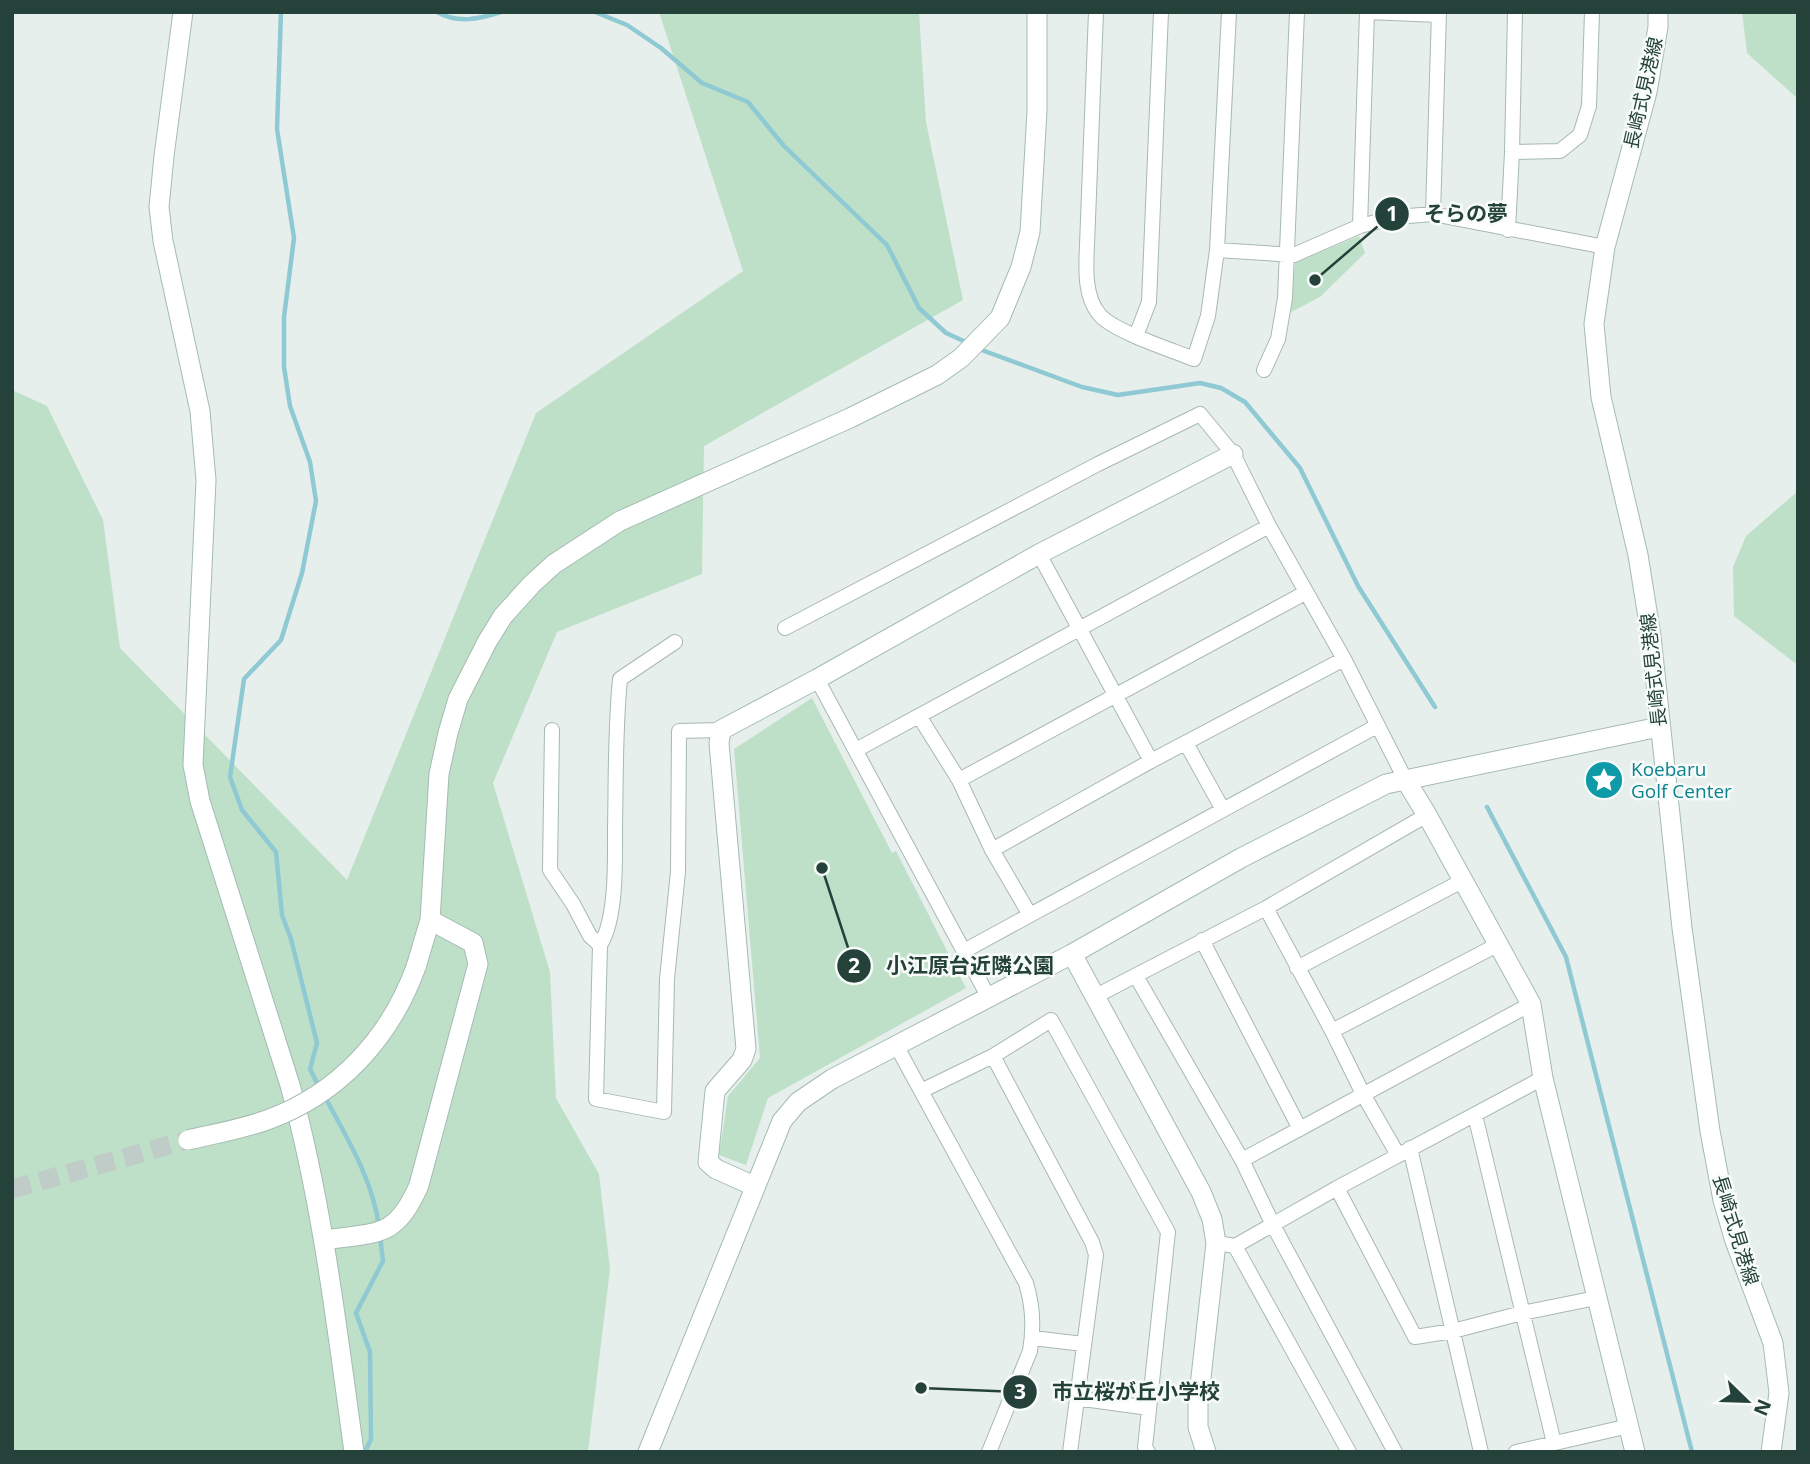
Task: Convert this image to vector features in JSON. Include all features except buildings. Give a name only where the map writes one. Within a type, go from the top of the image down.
[{"type":"street","points":[[183,12],[163,156],[159,207],[163,241],[200,411],[206,480],[193,765],[200,801],[303,1133],[325,1240],[353,1448]]},
{"type":"street","points":[[188,1140],[267,1120],[303,1104],[339,1080],[361,1060],[394,1016],[406,994],[430,920],[439,774],[458,699],[486,642],[503,616],[532,584],[562,558],[620,521],[850,418],[937,375],[961,358],[1000,318],[1021,267],[1030,232],[1037,111],[1037,12]]},
{"type":"street","points":[[1096,12],[1086,275],[1092,300],[1100,315],[1136,335],[1194,359],[1209,316],[1217,250],[1229,12]]},
{"type":"street","points":[[1136,335],[1149,302],[1161,12]]},
{"type":"street","points":[[1264,370],[1279,338],[1285,298],[1297,12]]},
{"type":"street","points":[[1360,226],[1367,12],[1439,14],[1433,214]]},
{"type":"street","points":[[1508,230],[1515,12]]},
{"type":"street","points":[[1512,152],[1560,151],[1580,135],[1589,106],[1592,12]]},
{"type":"street","name":"長崎式見港線","points":[[1658,12],[1647,92],[1605,247],[1594,324],[1601,397],[1638,555],[1651,636],[1682,928],[1710,1131],[1723,1200],[1735,1241],[1773,1343],[1779,1393],[1775,1439],[1771,1452]]},
{"type":"street","points":[[1217,250],[1294,255],[1360,226],[1396,216],[1433,214],[1605,247]]},
{"type":"street","points":[[785,628],[1098,464],[1200,414],[1233,454],[1305,593],[1344,659],[1405,779],[1531,1004],[1543,1078],[1635,1452]]},
{"type":"street","points":[[675,642],[620,679],[616,719],[614,878],[607,935],[600,945],[596,1099],[664,1112],[667,979],[678,872],[679,731],[721,730],[1039,554],[1233,454]]},
{"type":"street","points":[[856,750],[1269,526]]},
{"type":"street","points":[[1039,554],[1151,761]]},
{"type":"street","points":[[959,780],[1305,593]]},
{"type":"street","points":[[992,850],[1151,761],[1344,659]]},
{"type":"street","points":[[817,679],[989,998]]},
{"type":"street","points":[[919,716],[959,780],[992,850],[1030,915]]},
{"type":"street","points":[[964,951],[1377,726]]},
{"type":"street","points":[[648,1452],[754,1186],[782,1121],[798,1102],[832,1079],[1072,954],[1241,858],[1386,784],[1659,727]]},
{"type":"street","points":[[552,730],[550,870],[590,936],[600,945]]},
{"type":"street","points":[[721,730],[719,743],[747,1049],[742,1060],[715,1091],[708,1162],[716,1169],[754,1186]]},
{"type":"street","points":[[1186,743],[1223,810]]},
{"type":"street","points":[[1096,996],[1266,908],[1427,815]]},
{"type":"street","points":[[1297,968],[1462,881]]},
{"type":"street","points":[[1266,908],[1363,1094],[1404,1152],[1453,1331],[1481,1452]]},
{"type":"street","points":[[325,1240],[384,1231],[403,1216],[419,1185],[478,964],[473,943],[430,920]]},
{"type":"street","points":[[1202,940],[1300,1129]]},
{"type":"street","points":[[1332,1031],[1499,944]]},
{"type":"street","points":[[1072,954],[1201,1192],[1226,1245],[1349,1452]]},
{"type":"street","points":[[1136,976],[1242,1160],[1273,1225],[1395,1452]]},
{"type":"street","points":[[1242,1160],[1531,1004]]},
{"type":"street","points":[[921,1091],[993,1056],[1051,1020],[1168,1233],[1145,1447],[1148,1452]]},
{"type":"street","points":[[897,1046],[1026,1283],[1032,1304],[1033,1338],[1030,1351],[989,1452]]},
{"type":"street","points":[[993,1056],[1092,1242],[1096,1255],[1070,1452]]},
{"type":"street","points":[[1226,1245],[1273,1225],[1543,1078]]},
{"type":"street","points":[[1475,1115],[1553,1443]]},
{"type":"street","points":[[1337,1188],[1415,1337],[1453,1331],[1596,1298]]},
{"type":"street","points":[[1206,1452],[1198,1427],[1198,1404],[1226,1245]]},
{"type":"street","points":[[1033,1338],[1083,1344]]},
{"type":"street","points":[[1076,1398],[1149,1408]]},
{"type":"street","points":[[1516,1452],[1629,1426]]},
{"type":"green space","points":[[659,12],[919,12],[926,122],[963,300],[704,446],[702,574],[557,632],[493,783],[550,972],[556,1098],[599,1174],[610,1269],[588,1452],[12,1452],[12,390],[47,406],[103,520],[120,648],[347,880],[536,413],[743,271]]},
{"type":"green space","points":[[1742,12],[1798,12],[1798,99],[1747,53]]},
{"type":"green space","points":[[1359,236],[1365,253],[1320,297],[1291,312],[1295,263]]},
{"type":"green space","points":[[1798,491],[1798,662],[1795,663],[1734,616],[1733,567],[1746,536]]},
{"type":"green space","points":[[812,698],[892,853],[896,851],[966,988],[768,1098],[746,1165],[719,1155],[728,1096],[760,1058],[734,749]]},
{"type":"waterway","points":[[281,12],[277,129],[294,238],[284,317],[284,367],[290,406],[310,462],[316,501],[302,573],[281,640],[244,679],[230,777],[242,810],[276,852],[282,915],[291,939],[317,1043],[310,1069],[319,1087]]},
{"type":"waterway","points":[[437,12],[461,19],[485,17],[501,12]]},
{"type":"waterway","points":[[595,12],[627,25],[661,48],[702,83],[748,102],[784,146],[887,245],[919,308],[946,333],[968,343]]},
{"type":"waterway","points":[[979,349],[1082,387],[1118,395],[1200,383],[1221,388],[1245,402],[1300,468],[1358,586],[1435,707]]},
{"type":"waterway","points":[[1487,807],[1566,957],[1692,1452]]},
{"type":"waterway","points":[[325,1097],[365,1176],[379,1227]]},
{"type":"waterway","points":[[365,1452],[371,1439],[370,1352],[356,1313],[383,1261],[380,1236]]},
{"type":"tunnel","points":[[12,1189],[188,1140]]},
{"type":"place","name":"そらの夢","points":[[1315,280]]},
{"type":"place","name":"Koebaru Golf Center","points":[[1604,780]]},
{"type":"place","name":"小江原台近隣公園","points":[[822,868]]},
{"type":"place","name":"市立桜が丘小学校","points":[[921,1388]]}]
